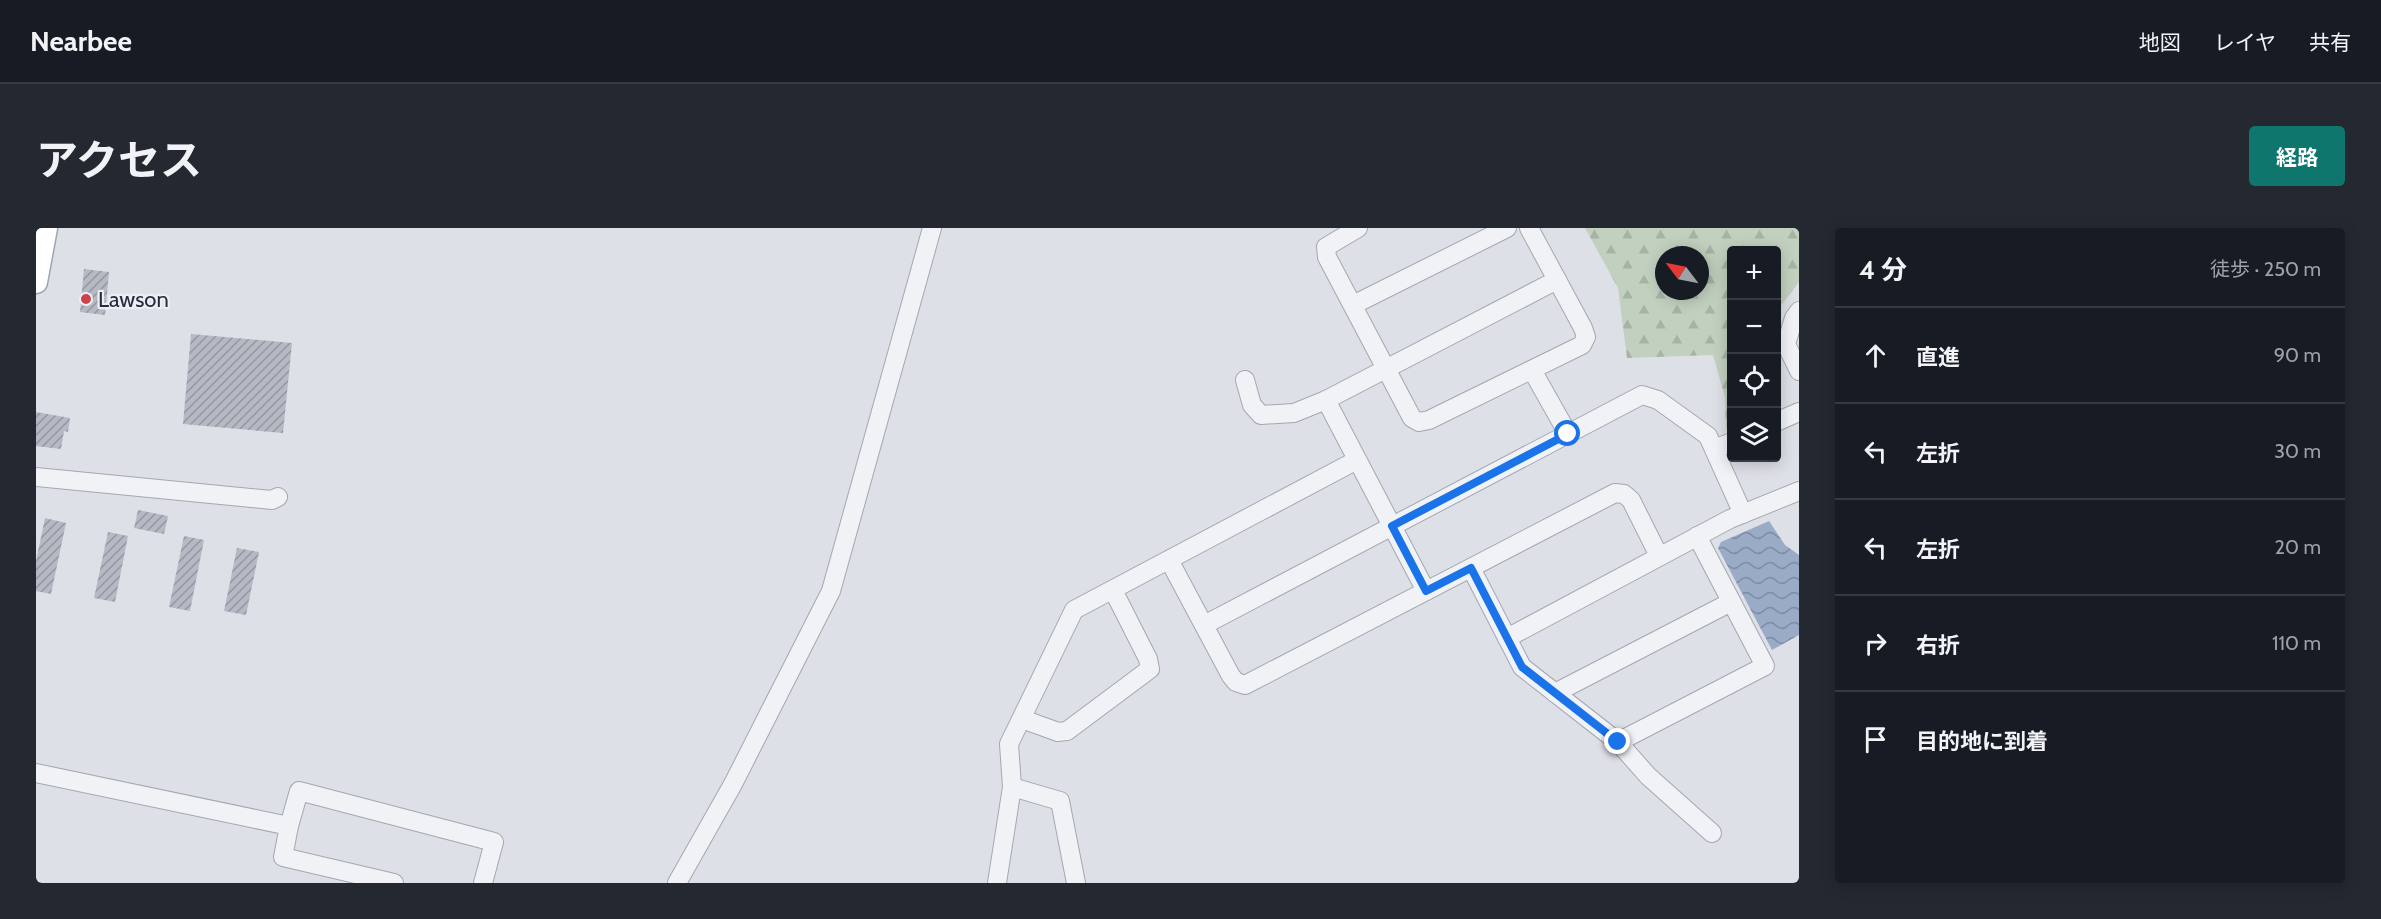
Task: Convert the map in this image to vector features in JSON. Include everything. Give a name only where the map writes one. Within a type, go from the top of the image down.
[{"type":"main road","points":[[36,282],[46,228]]},
{"type":"street","points":[[677,883],[738,774],[831,591],[932,228]]},
{"type":"street","points":[[1358,228],[1326,247],[1327,256],[1412,418],[1419,422],[1429,420],[1582,345],[1586,337],[1529,228]]},
{"type":"street","points":[[1353,305],[1507,228]]},
{"type":"street","points":[[1245,380],[1252,405],[1261,415],[1294,413],[1326,400],[1557,280]]},
{"type":"street","points":[[1799,311],[1794,318],[1786,344],[1799,370]]},
{"type":"street","points":[[1532,370],[1568,434]]},
{"type":"street","points":[[1204,625],[1642,395],[1658,400],[1708,436],[1743,514]]},
{"type":"street","points":[[1326,400],[1426,591]]},
{"type":"street","points":[[1781,420],[1799,412]]},
{"type":"street","points":[[1714,449],[1727,444]]},
{"type":"street","points":[[997,883],[1012,787],[1009,744],[1074,610],[1357,460]]},
{"type":"street","points":[[36,477],[272,500],[278,497]]},
{"type":"street","points":[[1507,638],[1697,536],[1799,491]]},
{"type":"street","points":[[1169,560],[1231,676],[1236,682],[1245,685],[1615,493],[1624,494],[1631,500],[1659,556]]},
{"type":"street","points":[[1618,742],[1765,666],[1697,536]]},
{"type":"street","points":[[1471,568],[1522,667],[1618,742],[1648,777],[1712,832]]},
{"type":"street","points":[[1022,718],[1058,732],[1067,731],[1150,669],[1148,659],[1113,590]]},
{"type":"street","points":[[1555,693],[1731,602]]},
{"type":"street","points":[[36,773],[289,826]]},
{"type":"street","points":[[1012,787],[1060,801],[1076,883]]},
{"type":"street","points":[[394,883],[283,857],[299,791],[494,842],[483,883]]},
{"type":"green space","points":[[1585,228],[1799,228],[1799,282],[1781,306],[1781,246],[1727,246],[1727,428],[1725,397],[1713,355],[1627,358],[1618,288]]},
{"type":"water","points":[[1769,521],[1785,545],[1799,555],[1799,635],[1772,650],[1718,548],[1721,542]]},
{"type":"building","points":[[84,269],[109,272],[105,315],[80,312]]},
{"type":"building","points":[[191,334],[292,343],[283,433],[183,424]]},
{"type":"building","points":[[36,412],[70,418],[68,432],[64,431],[61,449],[36,446]]},
{"type":"building","points":[[138,510],[168,516],[164,534],[134,528]]},
{"type":"building","points":[[45,518],[66,523],[51,594],[36,591],[36,561]]},
{"type":"building","points":[[108,532],[128,536],[115,602],[94,598]]},
{"type":"building","points":[[184,536],[204,540],[190,611],[169,607]]},
{"type":"building","points":[[237,548],[259,552],[246,615],[224,611]]},
{"type":"place","name":"Lawson","points":[[86,299]]},
{"type":"route","points":[[1568,434],[1392,526],[1426,591],[1471,568],[1522,667],[1618,742]]}]
